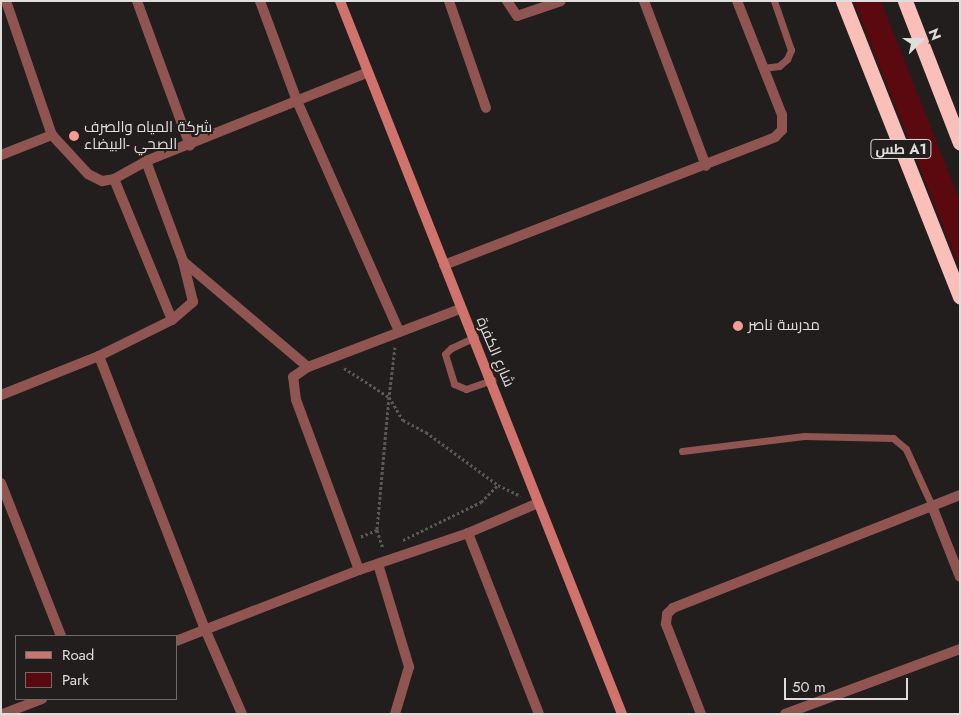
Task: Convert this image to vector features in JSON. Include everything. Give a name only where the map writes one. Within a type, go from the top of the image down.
[{"type":"highway","name":"طس A1","points":[[843,1],[960,297]]},
{"type":"highway","points":[[905,1],[960,143]]},
{"type":"street","points":[[6,1],[52,135],[88,174],[102,181],[114,179],[146,161],[190,146],[368,72]]},
{"type":"street","points":[[137,1],[190,146]]},
{"type":"street","points":[[260,1],[297,101],[401,336]]},
{"type":"street","name":"شارع الكفرة","points":[[340,1],[460,309],[475,337],[492,380],[536,504],[622,714]]},
{"type":"street","points":[[449,1],[486,108]]},
{"type":"street","points":[[507,1],[517,16],[561,1]]},
{"type":"street","points":[[644,1],[706,166]]},
{"type":"street","points":[[444,265],[706,166],[775,137],[782,130],[782,115],[737,1]]},
{"type":"street","points":[[1,155],[52,135]]},
{"type":"street","points":[[1,395],[99,356],[172,320],[193,302],[183,261],[146,161]]},
{"type":"street","points":[[114,179],[172,320]]},
{"type":"street","points":[[183,261],[308,367]]},
{"type":"street","points":[[359,570],[294,394],[293,377],[308,367],[401,336],[460,309]]},
{"type":"street","points":[[99,356],[205,629],[242,714]]},
{"type":"street","points":[[1,483],[61,635]]},
{"type":"street","points":[[701,714],[666,624],[667,614],[673,608],[960,494]]},
{"type":"street","points":[[178,640],[359,570],[468,533],[536,504]]},
{"type":"street","points":[[932,506],[960,577]]},
{"type":"street","points":[[468,533],[538,714]]},
{"type":"street","points":[[378,564],[409,667],[395,714]]},
{"type":"street","points":[[785,714],[960,649]]},
{"type":"street","points":[[3,714],[25,710],[40,700]]},
{"type":"lane","points":[[763,68],[780,66],[787,59],[791,50],[774,1]]},
{"type":"lane","points":[[475,337],[451,348],[445,354],[454,384],[466,389],[492,380]]},
{"type":"lane","points":[[682,451],[804,436],[893,438],[906,449],[932,506]]},
{"type":"path","points":[[392,545],[383,549],[377,530],[395,345],[401,336]]},
{"type":"path","points":[[386,348],[395,345]]},
{"type":"path","points":[[350,362],[341,366],[389,397],[403,420],[426,432],[498,485],[536,504]]},
{"type":"path","points":[[401,541],[481,502],[498,485]]},
{"type":"path","points":[[356,528],[360,537],[377,530]]},
{"type":"green space","points":[[854,1],[881,1],[960,201],[960,269]]},
{"type":"place","name":"شركة المياه والصرف الصحي -البيضاء","points":[[74,136]]},
{"type":"place","name":"مدرسة ناصر","points":[[738,326]]}]
